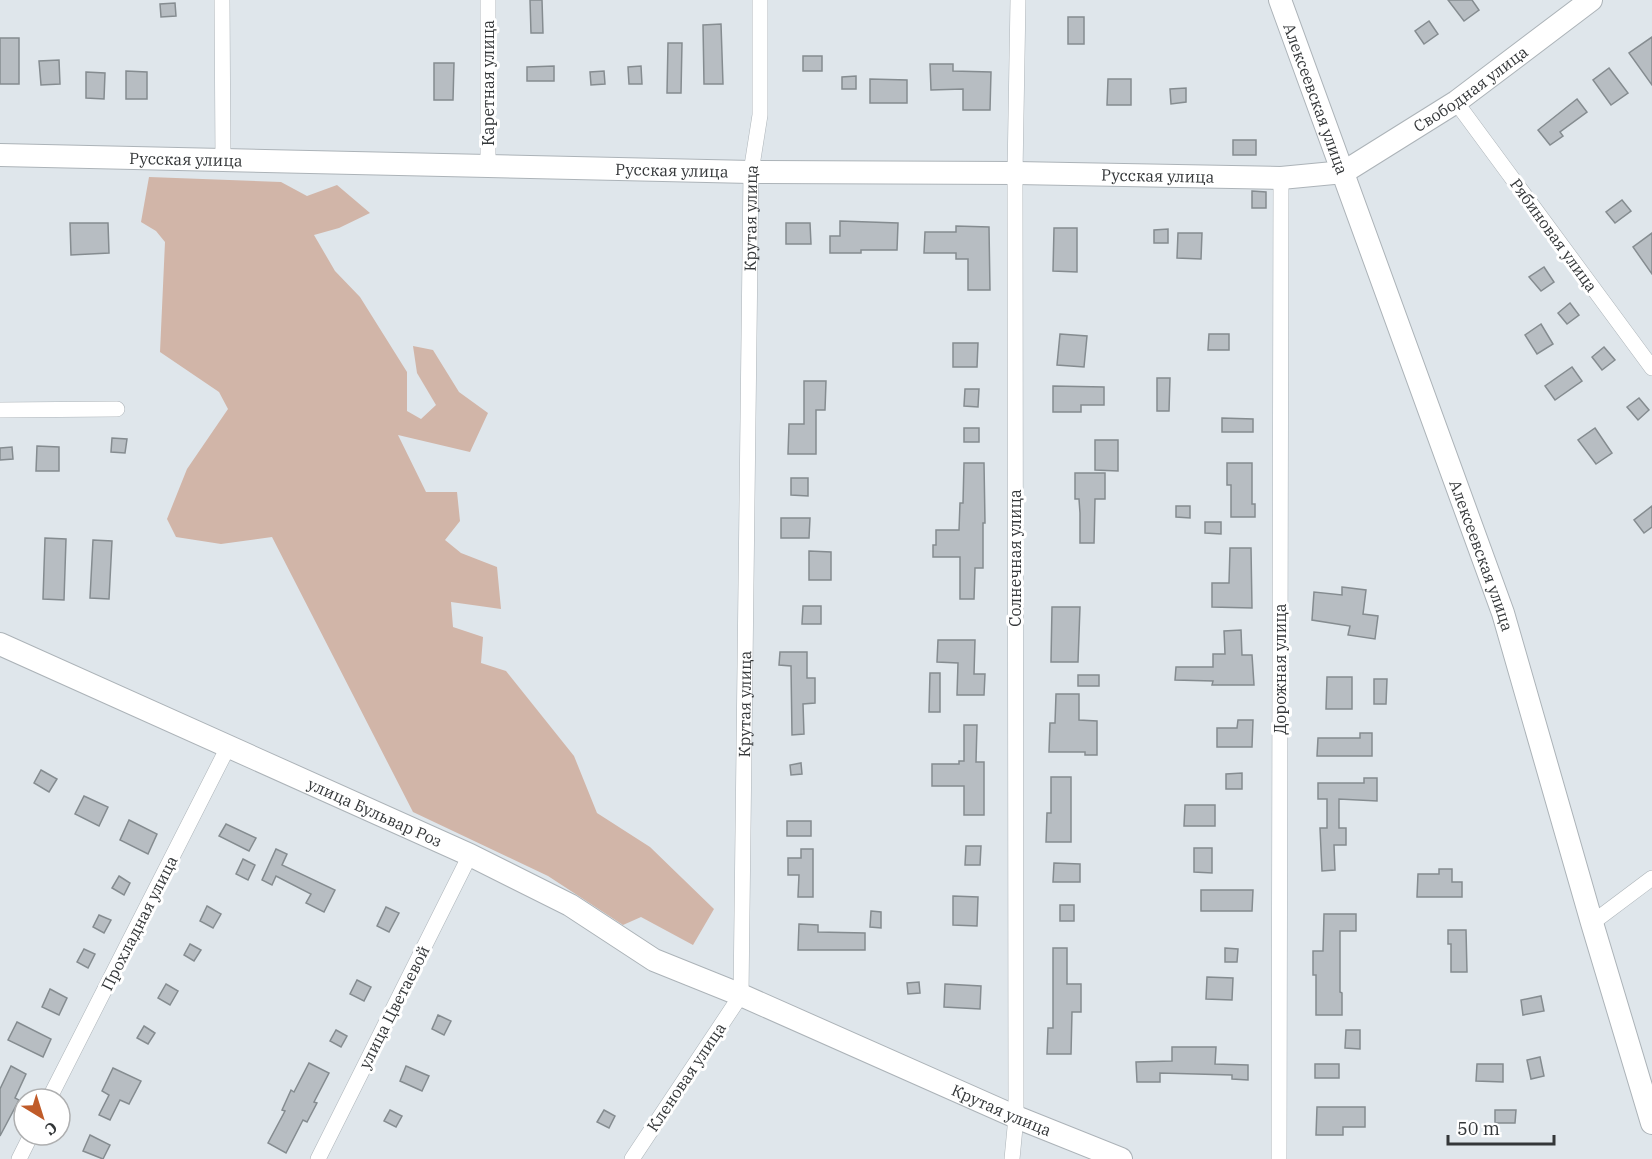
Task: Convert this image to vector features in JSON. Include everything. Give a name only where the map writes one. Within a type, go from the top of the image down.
[{"type":"street","points":[[222,0],[223,161]]},
{"type":"street","name":"Каретная улица","points":[[488,0],[488,166]]},
{"type":"street","name":"Крутая улица","points":[[760,0],[760,115],[751,172],[741,995],[1016,1117],[1121,1159]]},
{"type":"street","name":"Солнечная улица","points":[[1012,1159],[1016,1117],[1015,173],[1018,0]]},
{"type":"street","name":"Алексеевская улица","points":[[1280,0],[1503,613],[1652,1123]]},
{"type":"street","name":"Свободная улица","points":[[1344,172],[1456,102],[1591,0]]},
{"type":"street","name":"Рябиновая улица","points":[[1456,102],[1652,369]]},
{"type":"street","name":"Русская улица","points":[[0,155],[751,172],[1015,173],[1281,178],[1344,172]]},
{"type":"street","name":"Дорожная улица","points":[[1279,1159],[1281,178]]},
{"type":"street","points":[[0,410],[117,410]]},
{"type":"street","name":"улица Бульвар Роз","points":[[0,644],[470,855],[570,905],[654,960],[741,995]]},
{"type":"street","name":"Прохладная улица","points":[[55,1087],[228,747]]},
{"type":"street","name":"улица Цветаевой","points":[[318,1159],[470,855]]},
{"type":"street","points":[[1592,923],[1652,878]]},
{"type":"street","name":"Кленовая улица","points":[[632,1159],[741,995]]},
{"type":"shaded area","points":[[149,177],[281,182],[307,196],[337,185],[370,213],[339,228],[314,235],[335,271],[360,297],[407,372],[407,411],[421,419],[436,405],[417,373],[413,346],[433,350],[459,392],[488,413],[470,452],[398,435],[426,492],[457,492],[460,521],[445,540],[461,553],[497,567],[501,609],[451,602],[453,627],[483,637],[481,663],[506,671],[574,756],[597,813],[650,847],[714,909],[693,945],[641,917],[623,925],[548,876],[413,812],[272,537],[221,544],[176,537],[167,519],[187,469],[228,409],[219,392],[160,352],[165,242],[156,231],[141,222]]},
{"type":"building","points":[[530,0],[542,0],[543,33],[531,33]]},
{"type":"building","points":[[1448,0],[1472,0],[1479,10],[1464,21]]},
{"type":"building","points":[[175,3],[176,16],[161,17],[160,4]]},
{"type":"building","points":[[1068,17],[1084,17],[1084,44],[1068,44]]},
{"type":"building","points":[[1429,21],[1438,34],[1424,44],[1415,31]]},
{"type":"building","points":[[721,24],[723,84],[704,84],[703,25]]},
{"type":"building","points":[[1652,37],[1652,85],[1629,53]]},
{"type":"building","points":[[0,38],[19,38],[19,84],[0,84]]},
{"type":"building","points":[[668,43],[682,43],[681,93],[667,93]]},
{"type":"building","points":[[803,56],[822,56],[822,71],[803,71]]},
{"type":"building","points":[[59,60],[60,84],[41,85],[39,61]]},
{"type":"building","points":[[434,63],[454,63],[453,100],[434,100]]},
{"type":"building","points":[[930,64],[953,64],[953,71],[991,72],[990,110],[963,110],[963,89],[931,90]]},
{"type":"building","points":[[554,66],[554,81],[527,81],[527,67]]},
{"type":"building","points":[[641,66],[642,84],[629,84],[628,67]]},
{"type":"building","points":[[1609,68],[1628,93],[1611,105],[1593,80]]},
{"type":"building","points":[[126,71],[147,72],[147,99],[126,99]]},
{"type":"building","points":[[604,71],[605,84],[591,85],[590,72]]},
{"type":"building","points":[[86,72],[105,73],[104,99],[86,98]]},
{"type":"building","points":[[856,76],[856,89],[842,89],[842,77]]},
{"type":"building","points":[[870,79],[907,80],[907,103],[870,103]]},
{"type":"building","points":[[1108,79],[1131,79],[1131,105],[1107,105]]},
{"type":"building","points":[[1186,88],[1186,102],[1171,104],[1170,89]]},
{"type":"building","points":[[1577,99],[1587,112],[1560,132],[1563,136],[1550,145],[1538,130]]},
{"type":"building","points":[[1233,140],[1256,140],[1256,155],[1233,155]]},
{"type":"building","points":[[1252,191],[1266,192],[1266,208],[1252,208]]},
{"type":"building","points":[[1622,200],[1631,211],[1615,223],[1606,212]]},
{"type":"building","points":[[840,221],[898,223],[897,250],[830,253],[830,236],[840,236]]},
{"type":"building","points":[[70,223],[108,223],[109,253],[71,255]]},
{"type":"building","points":[[786,223],[810,223],[811,244],[786,244]]},
{"type":"building","points":[[956,226],[989,227],[990,290],[968,290],[968,259],[956,259],[956,253],[924,253],[925,232],[956,232]]},
{"type":"building","points":[[1054,228],[1077,228],[1077,272],[1053,271]]},
{"type":"building","points":[[1168,229],[1168,243],[1154,243],[1154,230]]},
{"type":"building","points":[[1178,233],[1202,233],[1201,259],[1177,258]]},
{"type":"building","points":[[1652,233],[1652,274],[1633,247]]},
{"type":"building","points":[[1544,267],[1554,282],[1541,291],[1529,277]]},
{"type":"building","points":[[1570,303],[1579,315],[1567,324],[1558,313]]},
{"type":"building","points":[[1541,324],[1553,344],[1537,354],[1525,335]]},
{"type":"building","points":[[1060,334],[1087,336],[1084,367],[1057,365]]},
{"type":"building","points":[[1209,334],[1229,334],[1229,350],[1208,350]]},
{"type":"building","points":[[953,343],[978,343],[977,367],[953,367]]},
{"type":"building","points":[[1604,347],[1615,360],[1602,370],[1592,357]]},
{"type":"building","points":[[1572,367],[1582,381],[1555,400],[1545,386]]},
{"type":"building","points":[[1157,378],[1170,378],[1169,411],[1157,411]]},
{"type":"building","points":[[804,381],[826,381],[825,410],[816,410],[816,454],[788,454],[789,424],[804,424]]},
{"type":"building","points":[[1053,386],[1104,387],[1104,405],[1081,405],[1081,412],[1053,412]]},
{"type":"building","points":[[965,389],[979,389],[978,407],[964,406]]},
{"type":"building","points":[[1639,398],[1649,410],[1638,420],[1627,407]]},
{"type":"building","points":[[1222,418],[1253,419],[1253,432],[1222,432]]},
{"type":"building","points":[[964,428],[979,428],[979,442],[964,442]]},
{"type":"building","points":[[1595,428],[1612,453],[1596,464],[1578,440]]},
{"type":"building","points":[[112,438],[127,439],[125,453],[111,452]]},
{"type":"building","points":[[1095,440],[1118,440],[1118,471],[1095,470]]},
{"type":"building","points":[[37,446],[59,447],[59,471],[36,471]]},
{"type":"building","points":[[12,447],[13,459],[0,460],[0,448]]},
{"type":"building","points":[[964,463],[984,463],[983,568],[975,568],[974,599],[960,599],[960,557],[933,557],[936,530],[959,530],[960,503],[963,503]]},
{"type":"building","points":[[1227,463],[1252,463],[1252,504],[1255,504],[1255,517],[1231,517],[1231,485],[1227,485]]},
{"type":"building","points":[[1075,473],[1105,473],[1105,499],[1095,499],[1094,543],[1080,543],[1079,499],[1075,499]]},
{"type":"building","points":[[791,478],[808,478],[808,496],[791,495]]},
{"type":"building","points":[[1176,506],[1190,506],[1190,518],[1176,517]]},
{"type":"building","points":[[1652,506],[1652,527],[1644,533],[1634,520]]},
{"type":"building","points":[[781,518],[810,518],[809,538],[781,538]]},
{"type":"building","points":[[1205,522],[1221,522],[1221,534],[1205,533]]},
{"type":"building","points":[[45,538],[66,539],[64,600],[43,599]]},
{"type":"building","points":[[93,540],[112,541],[109,599],[90,598]]},
{"type":"building","points":[[1230,548],[1251,548],[1252,608],[1212,607],[1212,583],[1229,583]]},
{"type":"building","points":[[809,551],[831,552],[831,580],[809,580]]},
{"type":"building","points":[[1342,587],[1366,590],[1363,614],[1378,616],[1375,639],[1348,635],[1350,626],[1312,620],[1314,592],[1342,595]]},
{"type":"building","points":[[803,606],[821,606],[821,624],[802,624]]},
{"type":"building","points":[[1052,607],[1080,607],[1078,662],[1051,662]]},
{"type":"building","points":[[1241,630],[1242,655],[1252,655],[1254,685],[1212,685],[1213,681],[1175,680],[1176,667],[1213,667],[1213,654],[1225,654],[1224,631]]},
{"type":"building","points":[[938,640],[975,640],[974,674],[985,674],[984,695],[957,695],[958,663],[937,662]]},
{"type":"building","points":[[780,652],[807,652],[807,678],[815,678],[815,703],[803,704],[804,734],[792,735],[791,666],[779,665]]},
{"type":"building","points":[[930,673],[940,673],[940,712],[929,712]]},
{"type":"building","points":[[1078,675],[1099,675],[1099,686],[1078,686]]},
{"type":"building","points":[[1327,677],[1352,677],[1352,709],[1326,709]]},
{"type":"building","points":[[1374,679],[1387,679],[1386,704],[1374,704]]},
{"type":"building","points":[[1056,694],[1079,694],[1079,720],[1097,721],[1097,755],[1085,755],[1085,752],[1049,752],[1050,723],[1055,723]]},
{"type":"building","points":[[1238,720],[1253,720],[1252,747],[1217,747],[1217,728],[1237,728]]},
{"type":"building","points":[[964,725],[977,725],[976,762],[984,762],[984,815],[964,815],[964,786],[932,786],[932,764],[959,764],[959,761],[964,761]]},
{"type":"building","points":[[1360,733],[1372,733],[1372,756],[1317,756],[1318,738],[1360,738]]},
{"type":"building","points":[[801,763],[802,774],[791,775],[790,765]]},
{"type":"building","points":[[41,770],[57,779],[49,792],[34,783]]},
{"type":"building","points":[[1242,773],[1242,789],[1226,789],[1226,774]]},
{"type":"building","points":[[1051,777],[1071,777],[1071,842],[1046,842],[1047,813],[1051,813]]},
{"type":"building","points":[[1364,778],[1377,778],[1377,801],[1339,799],[1339,828],[1346,828],[1346,845],[1334,845],[1335,870],[1322,871],[1320,828],[1327,828],[1327,799],[1318,799],[1318,783],[1364,783]]},
{"type":"building","points":[[84,796],[108,807],[99,826],[75,814]]},
{"type":"building","points":[[1185,805],[1215,805],[1215,826],[1184,826]]},
{"type":"building","points":[[129,820],[157,834],[148,854],[120,840]]},
{"type":"building","points":[[787,821],[811,821],[811,836],[787,836]]},
{"type":"building","points":[[226,824],[256,838],[249,851],[219,836]]},
{"type":"building","points":[[966,846],[981,846],[980,865],[965,865]]},
{"type":"building","points":[[1194,848],[1212,848],[1212,873],[1194,872]]},
{"type":"building","points":[[276,849],[287,854],[282,865],[335,890],[324,912],[306,903],[311,894],[276,876],[272,885],[262,880]]},
{"type":"building","points":[[801,849],[813,849],[813,897],[798,897],[799,875],[788,875],[788,858],[801,858]]},
{"type":"building","points":[[243,859],[255,865],[248,880],[236,874]]},
{"type":"building","points":[[1054,863],[1080,864],[1080,882],[1053,882]]},
{"type":"building","points":[[1439,869],[1452,869],[1452,882],[1462,882],[1462,897],[1417,897],[1418,874],[1439,874]]},
{"type":"building","points":[[119,876],[130,883],[124,895],[112,888]]},
{"type":"building","points":[[1201,890],[1253,890],[1252,911],[1201,911]]},
{"type":"building","points":[[953,896],[978,897],[977,926],[953,925]]},
{"type":"building","points":[[1060,905],[1074,905],[1074,921],[1060,921]]},
{"type":"building","points":[[207,906],[221,914],[213,928],[200,921]]},
{"type":"building","points":[[386,907],[399,913],[389,932],[377,926]]},
{"type":"building","points":[[871,911],[881,912],[881,928],[870,927]]},
{"type":"building","points":[[1324,914],[1356,914],[1356,931],[1340,931],[1342,1015],[1316,1015],[1316,975],[1313,975],[1313,951],[1323,951]]},
{"type":"building","points":[[99,915],[111,920],[104,933],[93,927]]},
{"type":"building","points":[[799,924],[818,925],[818,932],[865,933],[865,950],[798,950]]},
{"type":"building","points":[[1448,930],[1466,930],[1467,972],[1451,972],[1451,944],[1448,944]]},
{"type":"building","points":[[190,944],[201,950],[194,961],[184,955]]},
{"type":"building","points":[[1053,948],[1067,948],[1067,984],[1081,984],[1081,1012],[1072,1012],[1071,1054],[1047,1054],[1048,1028],[1053,1028]]},
{"type":"building","points":[[1225,948],[1238,949],[1237,962],[1225,962]]},
{"type":"building","points":[[84,949],[95,954],[88,968],[77,962]]},
{"type":"building","points":[[1207,977],[1233,978],[1232,1000],[1206,999]]},
{"type":"building","points":[[357,980],[371,987],[364,1001],[350,994]]},
{"type":"building","points":[[919,982],[920,993],[908,994],[907,983]]},
{"type":"building","points":[[166,984],[178,991],[170,1005],[158,998]]},
{"type":"building","points":[[945,984],[981,986],[980,1009],[944,1007]]},
{"type":"building","points":[[50,989],[67,998],[59,1015],[42,1007]]},
{"type":"building","points":[[1541,996],[1544,1011],[1523,1015],[1521,1000]]},
{"type":"building","points":[[438,1015],[451,1021],[444,1035],[432,1029]]},
{"type":"building","points":[[17,1022],[51,1039],[43,1057],[8,1040]]},
{"type":"building","points":[[144,1026],[155,1033],[148,1044],[137,1038]]},
{"type":"building","points":[[336,1030],[347,1036],[341,1047],[330,1041]]},
{"type":"building","points":[[1346,1030],[1360,1030],[1360,1049],[1345,1048]]},
{"type":"building","points":[[1172,1047],[1216,1047],[1215,1064],[1248,1065],[1248,1080],[1232,1079],[1232,1075],[1160,1073],[1160,1082],[1137,1082],[1136,1062],[1172,1061]]},
{"type":"building","points":[[1540,1057],[1544,1076],[1531,1079],[1527,1060]]},
{"type":"building","points":[[309,1063],[329,1073],[314,1102],[317,1103],[307,1122],[303,1120],[286,1153],[268,1143],[285,1111],[282,1110],[291,1090],[294,1092]]},
{"type":"building","points":[[1315,1064],[1339,1064],[1339,1078],[1315,1078]]},
{"type":"building","points":[[1477,1064],[1503,1064],[1503,1082],[1476,1081]]},
{"type":"building","points":[[11,1066],[26,1074],[20,1087],[12,1087],[12,1113],[0,1136],[0,1089]]},
{"type":"building","points":[[406,1066],[429,1076],[422,1091],[400,1081]]},
{"type":"building","points":[[113,1068],[141,1081],[129,1104],[120,1100],[110,1120],[99,1115],[109,1095],[102,1091]]},
{"type":"building","points":[[1317,1107],[1365,1107],[1365,1127],[1343,1127],[1343,1135],[1316,1135]]},
{"type":"building","points":[[390,1110],[402,1116],[396,1127],[384,1121]]},
{"type":"building","points":[[604,1110],[615,1116],[609,1128],[597,1122]]},
{"type":"building","points":[[1495,1110],[1516,1110],[1515,1123],[1495,1123]]},
{"type":"building","points":[[90,1135],[110,1145],[103,1159],[83,1151]]}]
